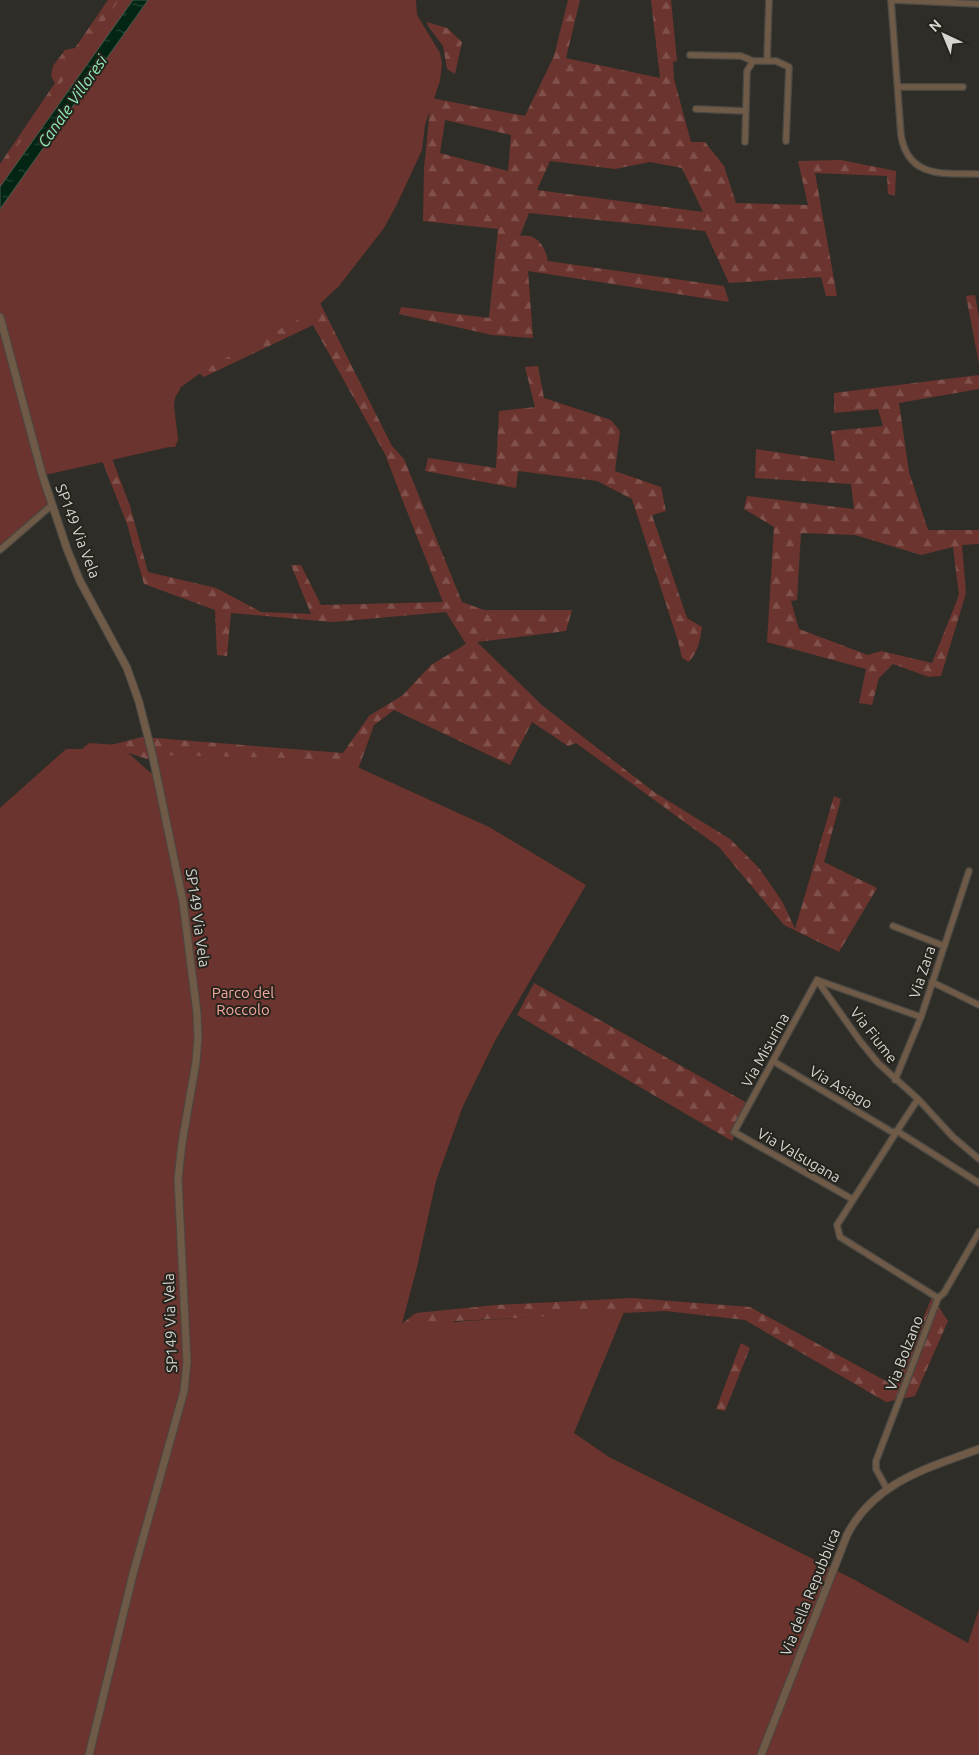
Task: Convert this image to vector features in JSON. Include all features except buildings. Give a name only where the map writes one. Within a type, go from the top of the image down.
[{"type":"street","points":[[767,61],[769,0]]},
{"type":"street","points":[[979,4],[892,0],[902,144],[905,152],[919,167],[930,171],[979,174]]},
{"type":"street","points":[[690,55],[741,56],[753,61],[776,62],[789,67],[786,141]]},
{"type":"street","points":[[745,142],[747,71],[753,61]]},
{"type":"street","points":[[898,87],[963,87]]},
{"type":"street","points":[[696,109],[746,111]]},
{"type":"street","name":"SP149 Via Vela","points":[[0,318],[52,506],[76,571],[127,668],[139,702],[178,875],[197,1013],[198,1038],[196,1062],[182,1143],[178,1179],[186,1375],[184,1391],[133,1574],[89,1755]]},
{"type":"street","points":[[0,550],[52,506]]},
{"type":"street","name":"Via Zara","points":[[895,1080],[921,1017],[969,871]]},
{"type":"street","points":[[893,926],[944,946]]},
{"type":"street","points":[[818,980],[921,1017]]},
{"type":"street","name":"Via Misurina","points":[[734,1132],[818,980]]},
{"type":"street","name":"Via Fiume","points":[[818,980],[860,1041],[878,1063],[918,1099],[952,1137],[979,1159]]},
{"type":"street","points":[[932,982],[979,1005]]},
{"type":"street","name":"Via Asiago","points":[[772,1061],[892,1132],[896,1131],[979,1183]]},
{"type":"street","points":[[918,1099],[837,1225],[840,1237],[938,1298]]},
{"type":"street","name":"Via Valsugana","points":[[734,1132],[852,1200]]},
{"type":"street","name":"Via Bolzano","points":[[887,1489],[876,1469],[876,1461],[938,1298],[944,1293],[979,1232]]},
{"type":"street","name":"Via della Repubblica","points":[[760,1755],[847,1535],[860,1515],[887,1489],[913,1473],[979,1449]]},
{"type":"green space","points":[[108,0],[133,0],[0,187],[0,164],[55,83],[51,76],[53,66],[65,50],[75,48]]},
{"type":"green space","points":[[119,0],[416,0],[417,15],[440,53],[442,63],[440,81],[425,125],[422,150],[397,204],[384,228],[339,286],[310,313],[209,367],[181,387],[175,398],[174,405],[178,440],[175,447],[45,475],[54,500],[0,546],[0,171]]},
{"type":"green space","points":[[568,0],[580,0],[566,58],[660,78],[651,0],[671,0],[677,61],[673,62],[674,79],[691,142],[705,142],[724,166],[736,203],[808,205],[798,161],[841,160],[896,171],[895,196],[888,194],[887,176],[815,173],[837,296],[826,296],[821,277],[729,283],[705,231],[529,213],[520,236],[536,239],[545,250],[548,261],[724,286],[729,302],[528,271],[533,338],[492,335],[399,314],[401,307],[489,318],[498,229],[423,221],[424,169],[431,98],[525,116],[554,56]],"holes":[[[445,120],[511,135],[508,171],[440,153]],[[550,161],[615,169],[650,162],[682,168],[703,212],[537,190]]]},
{"type":"green space","points":[[427,22],[447,28],[462,42],[455,74],[447,69],[443,46]]},
{"type":"green space","points":[[311,285],[392,446],[404,459],[462,602],[484,610],[572,610],[566,631],[477,642],[543,706],[654,792],[730,839],[759,868],[782,901],[795,929],[834,796],[841,799],[824,862],[877,888],[839,952],[784,925],[719,847],[576,743],[568,746],[532,722],[510,765],[394,710],[374,725],[356,775],[181,853],[158,760],[147,759],[107,746],[142,737],[343,753],[369,716],[403,695],[431,665],[466,644],[446,612],[332,622],[231,613],[227,656],[217,655],[215,610],[144,584],[127,524],[101,458],[111,456],[130,506],[148,572],[216,588],[261,612],[311,614],[291,565],[301,565],[321,605],[443,602],[385,454],[313,325],[204,377],[193,369]]},
{"type":"green space","points":[[975,295],[979,317],[979,364],[966,296]]},
{"type":"green space","points":[[538,366],[544,398],[611,420],[620,431],[615,471],[661,487],[666,511],[652,515],[687,618],[702,627],[698,646],[689,662],[682,658],[632,499],[597,481],[518,471],[516,488],[425,471],[428,458],[496,468],[499,411],[535,407],[525,367]]},
{"type":"green space","points":[[979,375],[979,389],[899,403],[909,472],[928,530],[979,530],[979,544],[962,545],[966,593],[941,676],[929,677],[893,664],[879,678],[872,705],[859,703],[866,669],[767,642],[774,527],[744,509],[747,496],[854,509],[851,484],[755,478],[756,449],[835,461],[831,431],[883,426],[878,409],[834,413],[834,393]],"holes":[[[801,533],[855,535],[921,555],[953,547],[959,595],[932,663],[881,651],[868,655],[799,629],[791,601],[797,600]]]},
{"type":"green space","name":"Parco del Roccolo","points":[[89,743],[119,745],[151,773],[166,755],[344,761],[489,827],[586,885],[496,1039],[463,1106],[436,1181],[417,1267],[400,1331],[411,1327],[465,1321],[624,1312],[574,1433],[609,1457],[855,1580],[968,1643],[979,1609],[979,1755],[0,1755],[0,808],[66,749],[82,749]]},
{"type":"green space","points":[[534,983],[749,1104],[732,1141],[517,1015]]},
{"type":"green space","points":[[932,1297],[948,1321],[915,1396],[886,1402],[745,1320],[665,1311],[454,1321],[451,1332],[392,1331],[416,1313],[496,1305],[632,1298],[750,1307],[895,1386]]},
{"type":"green space","points":[[741,1343],[750,1348],[725,1411],[716,1409]]},
{"type":"water","name":"Canale Villoresi","points":[[133,0],[148,0],[0,209],[0,187]]}]
